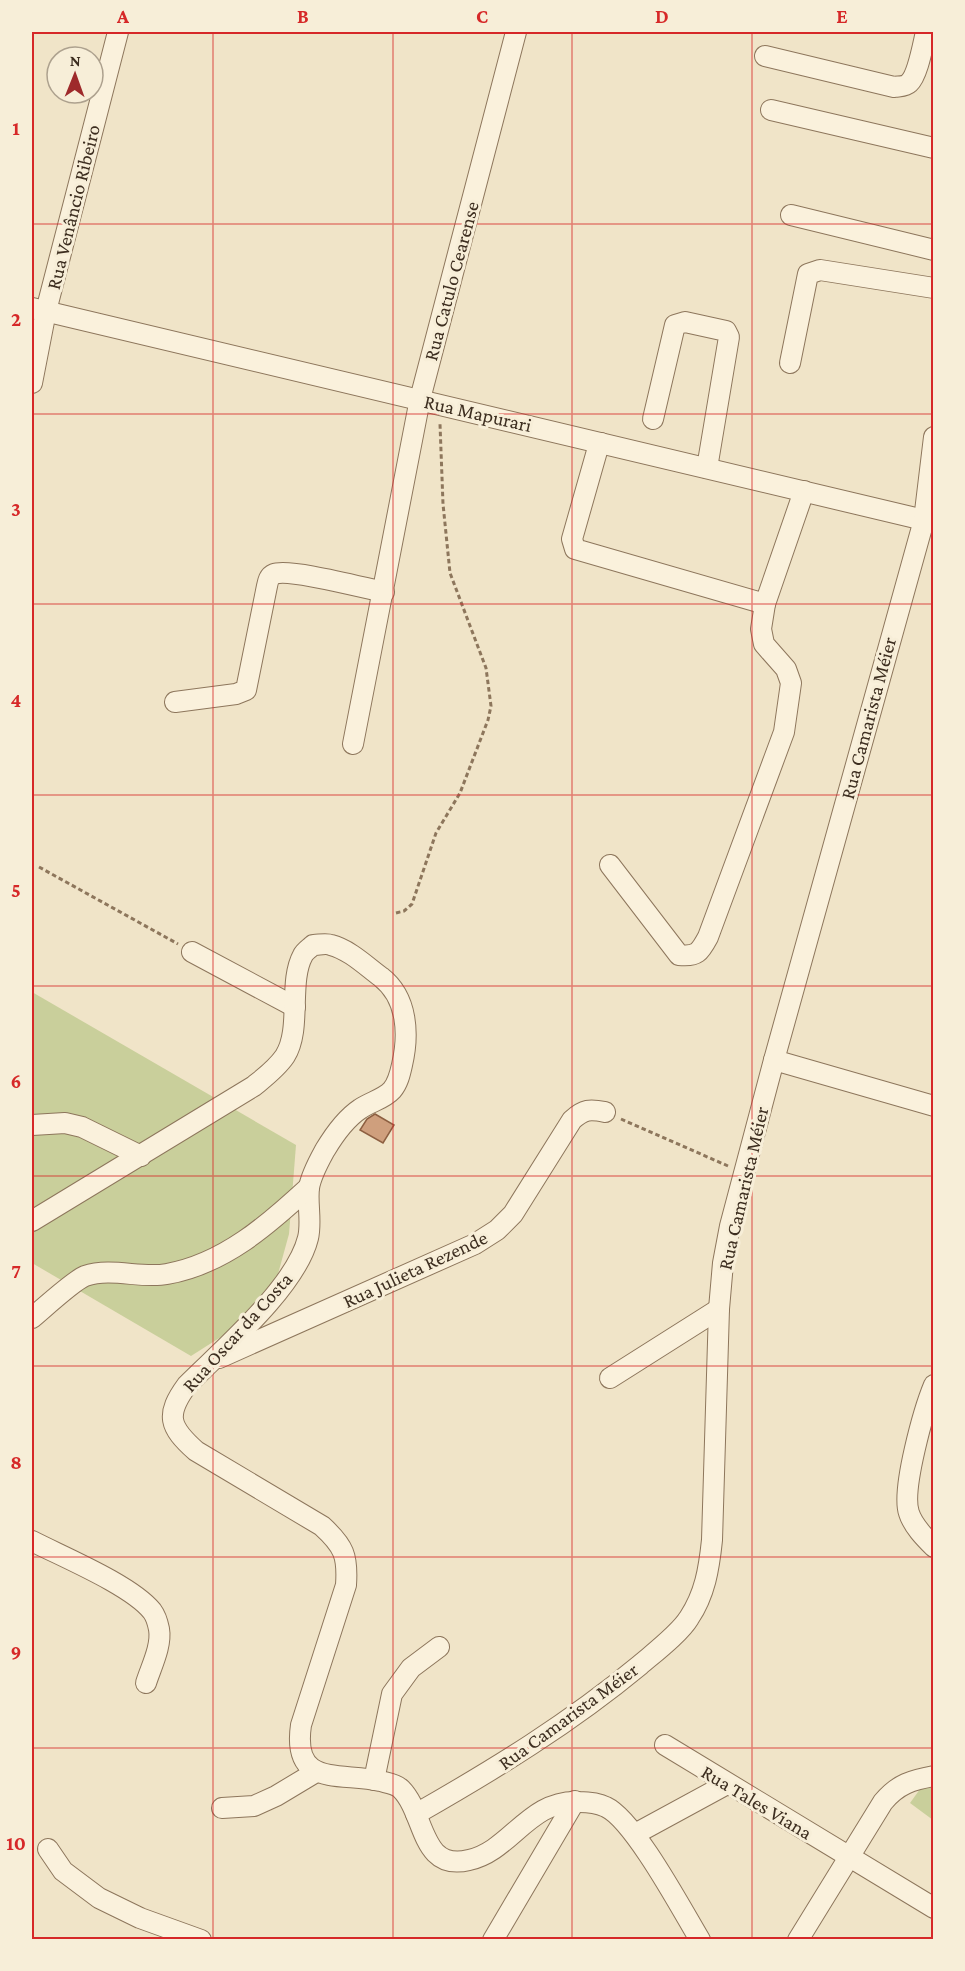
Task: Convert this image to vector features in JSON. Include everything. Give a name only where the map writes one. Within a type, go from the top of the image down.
[{"type":"street","name":"Rua Venâncio Ribeiro","points":[[32,383],[39,309],[118,32]]},
{"type":"street","name":"Rua Catulo Cearense","points":[[353,744],[420,399],[516,32]]},
{"type":"street","points":[[765,56],[894,87],[910,83],[927,42]]},
{"type":"street","points":[[771,110],[933,148]]},
{"type":"street","points":[[790,215],[933,250]]},
{"type":"street","points":[[790,363],[808,274],[820,270],[933,288]]},
{"type":"street","name":"Rua Mapurari","points":[[39,309],[924,520]]},
{"type":"street","points":[[653,418],[675,325],[685,322],[726,331],[729,337],[707,468]]},
{"type":"street","name":"Rua Camarista Méier","points":[[416,1814],[505,1763],[603,1696],[688,1621],[701,1599],[709,1571],[712,1540],[719,1310],[723,1263],[730,1226],[924,520],[933,437]]},
{"type":"street","points":[[602,443],[597,451],[572,539],[575,549],[765,604]]},
{"type":"street","points":[[610,865],[679,955],[690,956],[700,951],[708,937],[784,732],[791,683],[786,669],[764,644],[761,629],[765,604],[804,491]]},
{"type":"street","points":[[175,702],[236,694],[246,690],[267,586],[274,574],[291,573],[384,592]]},
{"type":"street","name":"Rua Oscar da Costa","points":[[32,1221],[254,1086],[273,1070],[286,1055],[292,1035],[298,972],[303,954],[313,945],[330,945],[349,953],[387,982],[405,1016],[406,1049],[396,1083],[385,1095],[360,1109],[348,1119],[326,1149],[309,1187],[308,1238],[298,1263],[284,1284],[264,1308],[188,1385],[173,1407],[175,1428],[196,1451],[322,1526],[336,1539],[344,1552],[347,1567],[346,1585],[300,1725],[301,1753],[306,1765],[316,1772]]},
{"type":"street","points":[[192,952],[295,1006]]},
{"type":"street","points":[[774,1060],[933,1106]]},
{"type":"street","name":"Rua Julieta Rezende","points":[[211,1362],[475,1244],[497,1230],[513,1214],[572,1120],[582,1111],[590,1109],[604,1112]]},
{"type":"street","points":[[32,1125],[65,1123],[82,1127],[141,1156]]},
{"type":"street","points":[[32,1318],[84,1276],[107,1273],[167,1274],[222,1254],[252,1237],[309,1187]]},
{"type":"street","points":[[610,1378],[719,1310]]},
{"type":"street","points":[[933,1385],[915,1452],[907,1503],[912,1519],[933,1547]]},
{"type":"street","points":[[32,1541],[120,1586],[153,1612],[159,1629],[157,1650],[146,1683]]},
{"type":"street","points":[[374,1780],[392,1694],[411,1668],[439,1647]]},
{"type":"street","name":"Rua Tales Viana","points":[[665,1745],[933,1908]]},
{"type":"street","points":[[222,1808],[254,1806],[276,1796],[316,1772],[392,1784],[401,1789],[416,1814],[434,1853],[444,1859],[457,1862],[471,1860],[489,1852],[535,1814],[546,1808],[575,1801],[592,1802],[615,1812],[635,1834],[700,1940]]},
{"type":"street","points":[[798,1940],[883,1802],[891,1793],[911,1780],[933,1776]]},
{"type":"street","points":[[635,1834],[726,1784]]},
{"type":"street","points":[[493,1940],[575,1801]]},
{"type":"street","points":[[48,1849],[63,1871],[99,1898],[140,1918],[201,1940]]},
{"type":"path","points":[[396,914],[412,904],[436,833],[460,793],[488,720],[491,706],[486,668],[450,573],[443,504],[440,404]]},
{"type":"path","points":[[39,867],[192,952]]},
{"type":"path","points":[[604,1112],[743,1173]]},
{"type":"green space","points":[[32,992],[296,1145],[289,1234],[278,1274],[246,1321],[191,1356],[32,1263]]},
{"type":"green space","points":[[928,1778],[933,1778],[933,1820],[910,1803]]},
{"type":"building","points":[[375,1114],[394,1125],[383,1143],[360,1130],[367,1119]]}]
